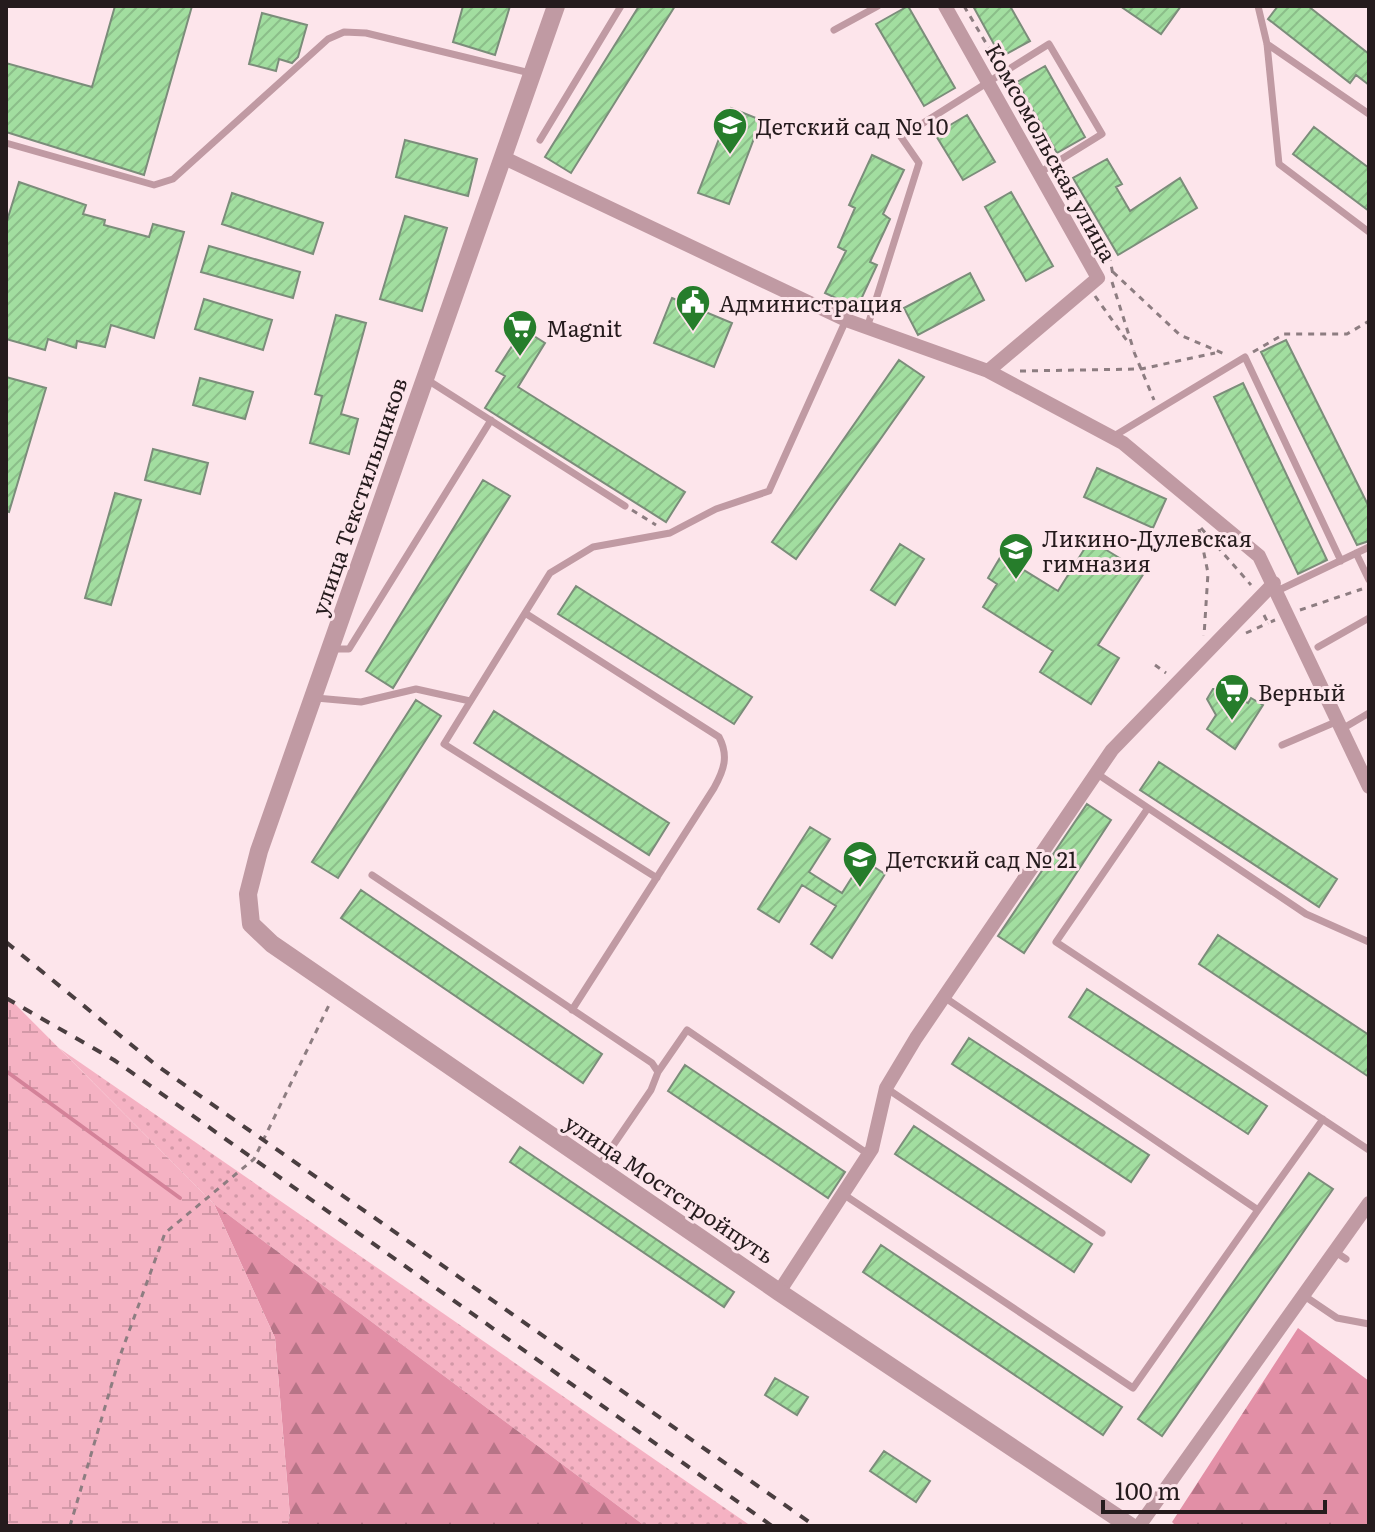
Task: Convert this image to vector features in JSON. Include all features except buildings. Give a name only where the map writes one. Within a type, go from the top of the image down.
[{"type":"street","name":"улица Текстильщиков","points":[[259,851],[556,6]]},
{"type":"street","name":"Комсомольская улица","points":[[945,6],[1039,173],[1093,282],[988,371]]},
{"type":"street","points":[[502,157],[846,320],[988,371],[1112,437],[1259,556],[1369,787]]},
{"type":"street","points":[[779,1292],[868,1154],[881,1118],[886,1088],[1112,750],[1276,587]]},
{"type":"street","name":"улица Мостстройпуть","points":[[259,851],[248,894],[251,924],[272,944],[779,1292],[1130,1526]]},
{"type":"street","points":[[1139,1526],[1303,1295],[1340,1255],[1369,1203]]},
{"type":"lane","points":[[540,140],[621,6]]},
{"type":"lane","points":[[834,30],[878,6]]},
{"type":"lane","points":[[1258,6],[1267,44],[1279,164],[1369,232]]},
{"type":"lane","points":[[6,143],[154,185],[173,179],[328,39],[344,32],[366,33],[532,74]]},
{"type":"lane","points":[[867,328],[919,163],[901,137],[1049,44],[1102,134],[1039,173]]},
{"type":"lane","points":[[1267,44],[1369,114]]},
{"type":"lane","points":[[657,878],[447,747],[445,739],[550,573],[593,547],[670,533],[716,509],[769,491],[846,320]]},
{"type":"lane","points":[[1112,437],[1245,357],[1341,561]]},
{"type":"lane","points":[[425,377],[625,506]]},
{"type":"lane","points":[[330,649],[349,649],[491,420]]},
{"type":"lane","points":[[1276,587],[1369,547]]},
{"type":"lane","points":[[1356,553],[1369,580]]},
{"type":"lane","points":[[525,613],[719,737],[725,748],[723,772],[572,1010]]},
{"type":"lane","points":[[1318,647],[1369,618]]},
{"type":"lane","points":[[313,698],[361,702],[416,689],[470,701]]},
{"type":"lane","points":[[1282,745],[1369,713]]},
{"type":"lane","points":[[1096,773],[1306,914],[1369,942]]},
{"type":"lane","points":[[1148,808],[1056,942],[1369,1150]]},
{"type":"lane","points":[[372,875],[652,1063],[658,1072]]},
{"type":"lane","points":[[944,997],[1258,1210]]},
{"type":"lane","points":[[598,1167],[651,1090],[658,1072],[687,1030],[868,1154]]},
{"type":"lane","points":[[886,1088],[1102,1233]]},
{"type":"lane","points":[[843,1194],[1133,1388],[1323,1119]]},
{"type":"lane","points":[[1303,1295],[1337,1318],[1369,1324]]},
{"type":"path","points":[[964,6],[1109,254],[1112,286],[1159,411]]},
{"type":"path","points":[[1113,272],[1093,282],[1134,351]]},
{"type":"path","points":[[1113,272],[1180,335],[1216,353],[1245,357],[1284,334],[1347,334],[1369,321]]},
{"type":"path","points":[[1019,371],[1141,369],[1216,353]]},
{"type":"path","points":[[625,506],[670,533]]},
{"type":"path","points":[[1202,643],[1208,584],[1199,526],[1253,588]]},
{"type":"path","points":[[70,1526],[120,1356],[165,1233],[254,1159],[337,988]]},
{"type":"green space","points":[[6,995],[214,1204],[275,1338],[290,1516],[287,1526],[6,1526]]},
{"type":"green space","points":[[59,1048],[751,1526],[645,1526],[214,1204]]},
{"type":"green space","points":[[214,1204],[645,1526],[287,1526],[290,1516],[275,1338]]},
{"type":"green space","points":[[1298,1328],[1369,1381],[1369,1526],[1176,1526],[1172,1522]]},
{"type":"waterway","points":[[6,1071],[180,1198]]},
{"type":"railway","points":[[6,942],[156,1065],[815,1526]]},
{"type":"railway","points":[[6,998],[114,1060],[772,1526]]},
{"type":"place","name":"Детский сад № 10","points":[[730,156]]},
{"type":"place","name":"Администрация","points":[[693,333]]},
{"type":"place","name":"Magnit","points":[[520,358]]},
{"type":"place","name":"Ликино-Дулевская гимназия","points":[[1016,581]]},
{"type":"place","name":"Верный","points":[[1232,722]]},
{"type":"place","name":"Детский сад № 21","points":[[860,889]]}]
